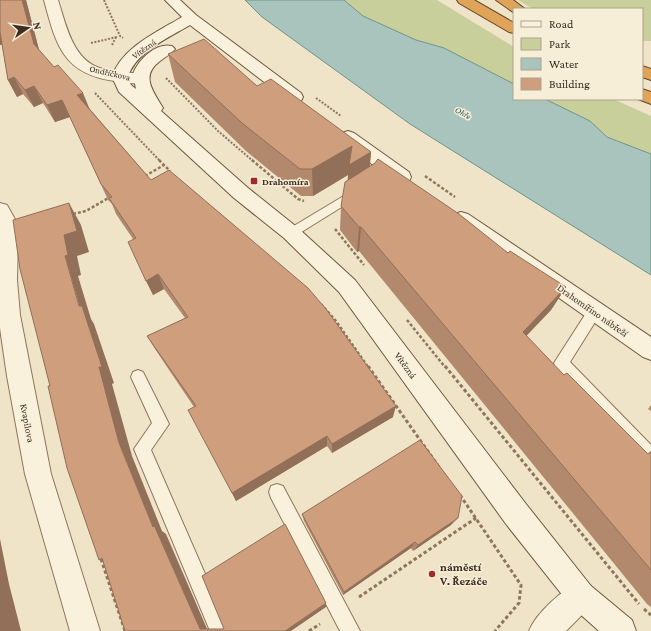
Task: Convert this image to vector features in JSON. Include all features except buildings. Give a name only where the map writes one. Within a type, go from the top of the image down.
[{"type":"highway","points":[[464,0],[513,29]]},
{"type":"highway","points":[[503,0],[516,8]]},
{"type":"street","name":"Ondříčkova","points":[[51,0],[69,49],[86,68],[120,77],[140,79]]},
{"type":"street","points":[[172,0],[190,18],[306,106]]},
{"type":"street","name":"Vítězná","points":[[190,18],[130,58],[122,68],[120,77],[125,88],[241,192],[291,233],[347,286],[516,514],[581,596],[621,631]]},
{"type":"street","name":"Vítězná","points":[[165,124],[145,93],[140,79],[141,70],[149,61],[178,42],[206,30]]},
{"type":"street","points":[[332,125],[414,186]]},
{"type":"street","name":"Drahomířino nábřeží","points":[[446,208],[651,350]]},
{"type":"street","name":"Kvapilova","points":[[0,210],[6,221],[8,238],[6,280],[9,315],[38,474],[85,631]]},
{"type":"street","points":[[544,631],[581,596]]},
{"type":"lane","points":[[291,233],[368,185]]},
{"type":"lane","points":[[595,311],[561,363],[651,457]]},
{"type":"lane","points":[[138,377],[161,424],[142,449],[220,631]]},
{"type":"lane","points":[[277,492],[350,631]]},
{"type":"path","points":[[69,49],[120,36]]},
{"type":"path","points":[[166,78],[218,131],[298,199],[308,202]]},
{"type":"path","points":[[90,88],[175,175]]},
{"type":"path","points":[[144,177],[164,165]]},
{"type":"path","points":[[71,214],[86,211],[112,196]]},
{"type":"path","points":[[333,226],[367,269]]},
{"type":"path","points":[[320,303],[336,321],[440,467]]},
{"type":"path","points":[[404,316],[638,603],[651,615]]},
{"type":"path","points":[[458,493],[521,585],[519,603],[495,631]]},
{"type":"path","points":[[309,631],[476,518]]},
{"type":"path","points":[[98,551],[125,631]]},
{"type":"green space","points":[[344,0],[437,0],[513,46],[513,83],[444,48],[416,40],[363,16]]},
{"type":"green space","points":[[518,0],[651,0],[651,41],[643,41],[643,8],[531,8]]},
{"type":"green space","points":[[547,100],[615,100],[651,116],[651,154],[607,137],[590,121]]},
{"type":"water","name":"Ohře","points":[[245,0],[344,0],[363,16],[416,40],[444,48],[513,83],[513,100],[547,100],[590,121],[607,137],[651,154],[651,275],[410,124],[262,17]]},
{"type":"place","name":"Drahomíra","points":[[254,181]]},
{"type":"place","name":"náměstí V. Řezáče","points":[[432,574]]}]
